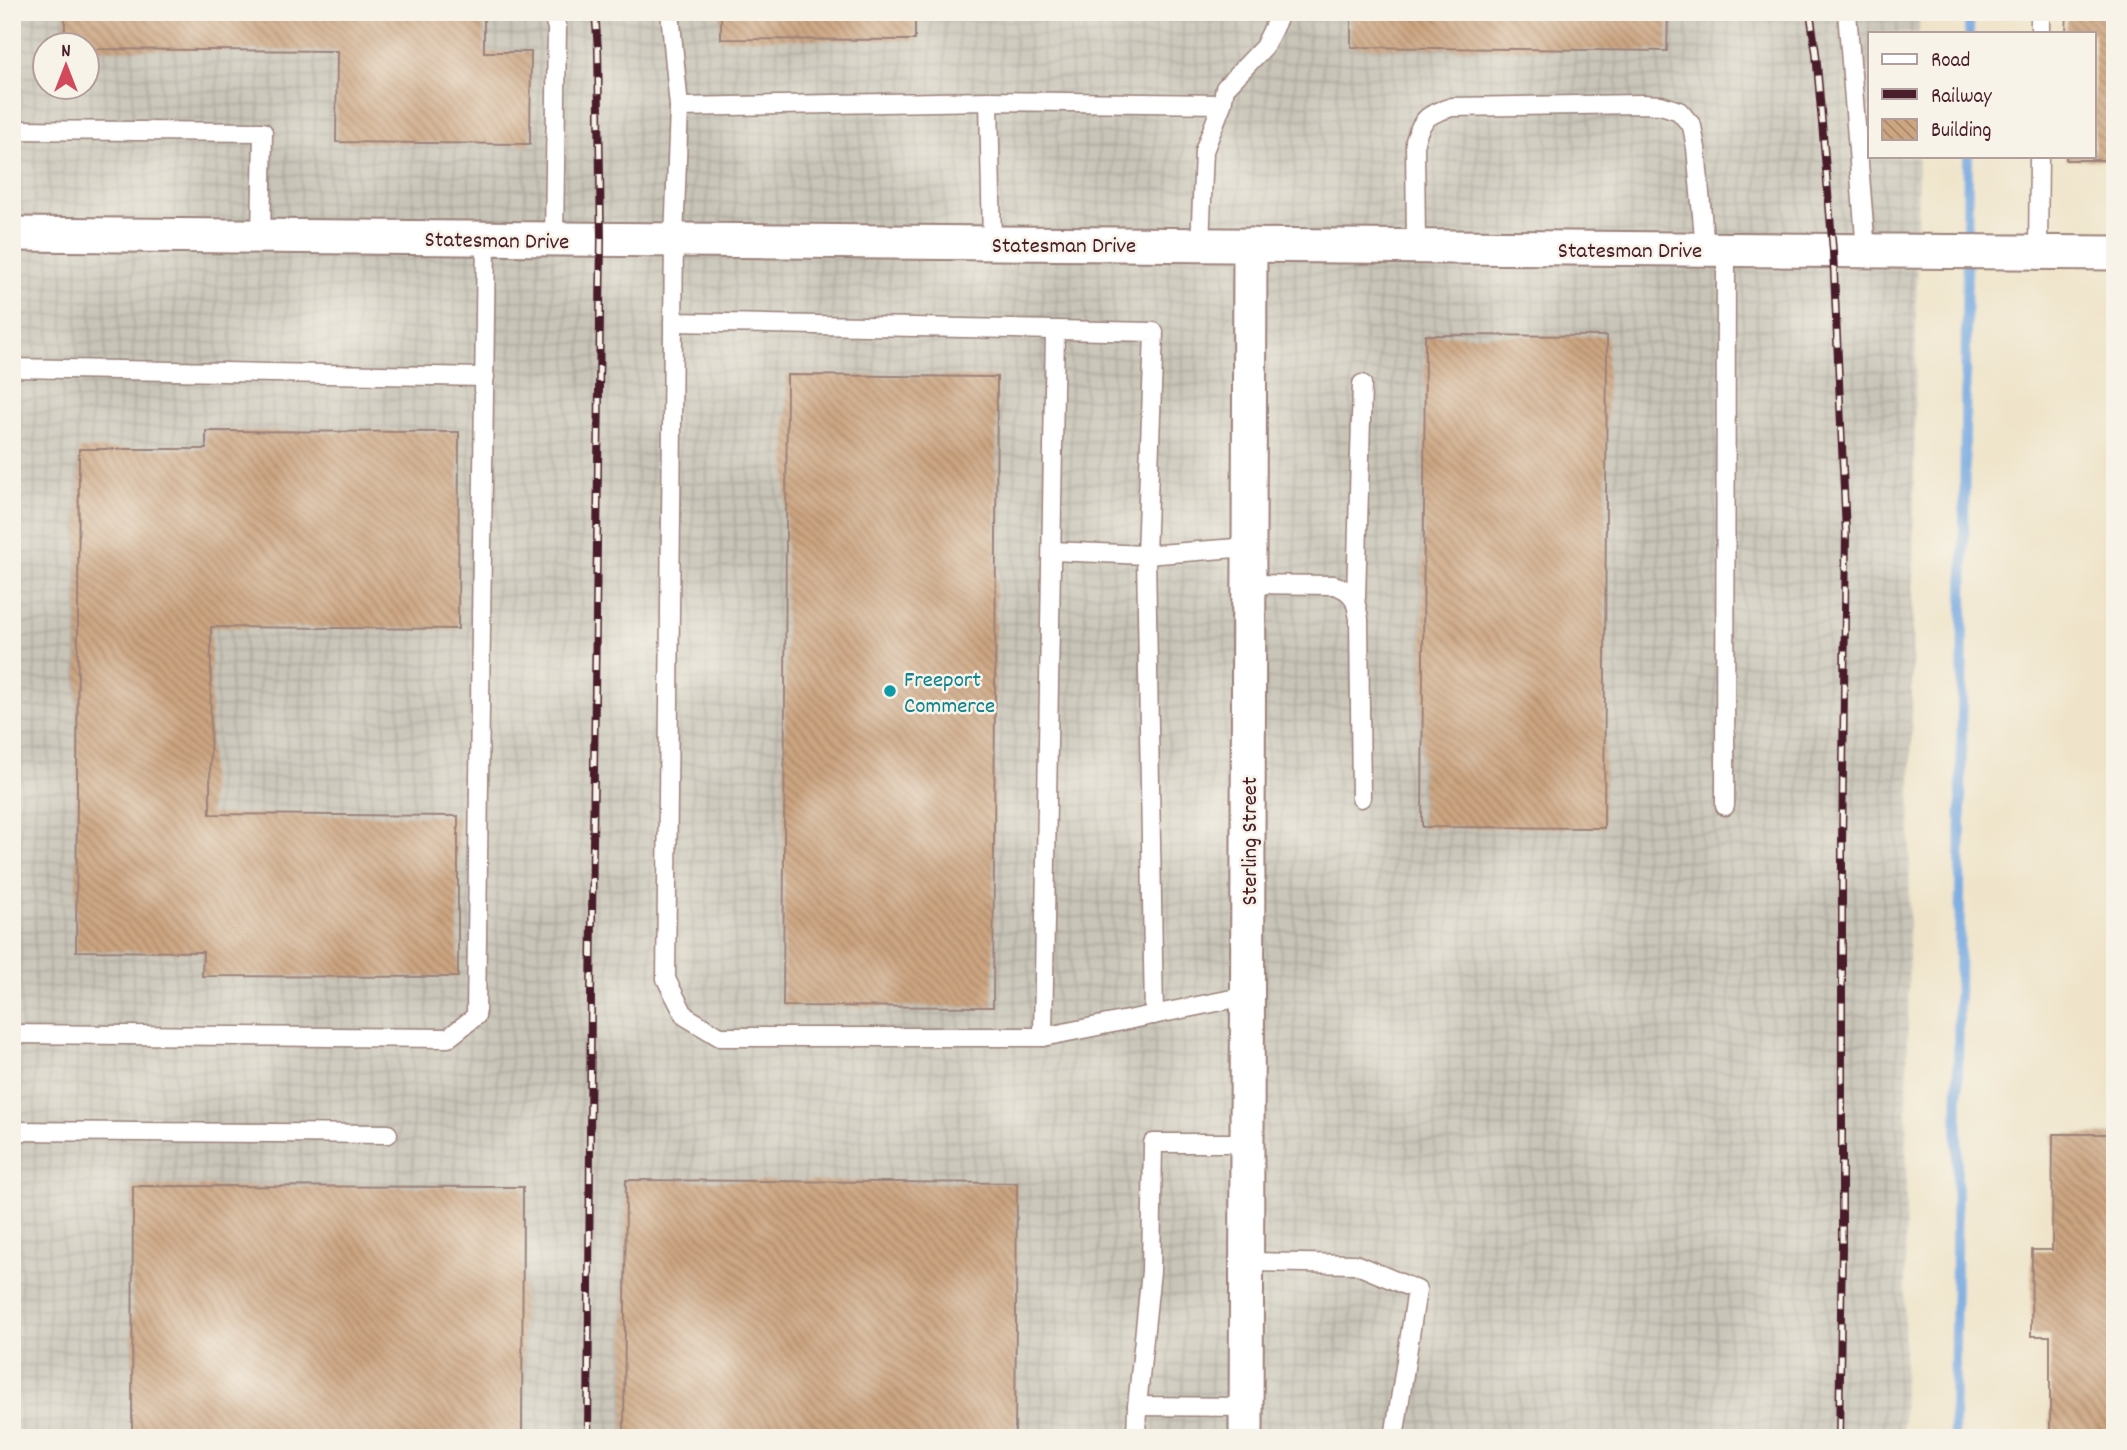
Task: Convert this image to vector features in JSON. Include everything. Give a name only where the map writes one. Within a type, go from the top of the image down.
[{"type":"street","name":"Statesman Drive","points":[[12,234],[2115,253]]},
{"type":"street","name":"Sterling Street","points":[[1246,1422],[1250,245]]},
{"type":"lane","points":[[552,12],[557,28],[554,239]]},
{"type":"lane","points":[[670,12],[679,107],[674,240],[666,979],[685,1016],[720,1037],[1044,1037],[1247,996]]},
{"type":"lane","points":[[1200,245],[1204,151],[1222,104],[1225,88],[1264,47],[1281,12]]},
{"type":"lane","points":[[1847,12],[1877,251]]},
{"type":"lane","points":[[2040,12],[2040,32]]},
{"type":"lane","points":[[679,107],[989,102],[1222,104]]},
{"type":"lane","points":[[989,102],[992,243]]},
{"type":"lane","points":[[1416,247],[1415,141],[1419,125],[1431,114],[1452,107],[1642,104],[1661,105],[1679,111],[1692,126],[1715,249],[1725,806]]},
{"type":"lane","points":[[12,130],[263,132],[261,236]]},
{"type":"lane","points":[[2038,252],[2039,158]]},
{"type":"lane","points":[[12,1034],[448,1038],[476,1016],[486,238]]},
{"type":"lane","points":[[673,322],[1154,332],[1146,555],[1154,1015]]},
{"type":"lane","points":[[1044,1037],[1055,331]]},
{"type":"lane","points":[[12,368],[485,377]]},
{"type":"lane","points":[[1361,798],[1359,619],[1356,598],[1362,384]]},
{"type":"lane","points":[[1052,551],[1146,555],[1249,547]]},
{"type":"lane","points":[[1249,584],[1334,585],[1347,589],[1356,598]]},
{"type":"lane","points":[[12,1131],[387,1134]]},
{"type":"lane","points":[[1136,1438],[1151,1271],[1153,1143],[1247,1143]]},
{"type":"lane","points":[[1247,1262],[1355,1264],[1417,1290],[1394,1438]]},
{"type":"lane","points":[[1137,1406],[1246,1422]]},
{"type":"shaded area","points":[[12,12],[1919,12],[1919,32],[1868,32],[1868,158],[1918,158],[1903,1438],[12,1438]]},
{"type":"building","points":[[65,12],[484,12],[484,52],[531,52],[530,144],[336,142],[337,51],[102,49],[102,32],[65,32]]},
{"type":"building","points":[[721,12],[915,12],[915,40],[721,39]]},
{"type":"building","points":[[1351,12],[1668,12],[1667,51],[1351,47]]},
{"type":"building","points":[[2067,12],[2115,12],[2115,160],[2066,160],[2096,158],[2096,32],[2066,32]]},
{"type":"building","points":[[1425,335],[1607,336],[1604,828],[1422,827]]},
{"type":"building","name":"Freeport Commerce","points":[[787,375],[997,377],[993,1007],[783,1006]]},
{"type":"building","points":[[206,431],[459,432],[458,629],[211,627],[210,814],[458,816],[458,977],[202,976],[203,952],[76,951],[79,449],[206,449]]},
{"type":"building","points":[[2053,1134],[2115,1134],[2115,1438],[2050,1438],[2050,1336],[2031,1336],[2032,1250],[2052,1250]]},
{"type":"building","points":[[626,1180],[1017,1183],[1015,1438],[624,1438]]},
{"type":"building","points":[[133,1186],[523,1187],[522,1438],[132,1438]]},
{"type":"waterway","points":[[1969,12],[1969,32]]},
{"type":"waterway","points":[[1954,1438],[1968,158]]},
{"type":"railway","points":[[588,1438],[601,239],[595,12]]},
{"type":"railway","points":[[1810,12],[1833,251],[1846,533],[1839,1438]]},
{"type":"place","name":"Freeport Commerce","points":[[890,691]]}]
